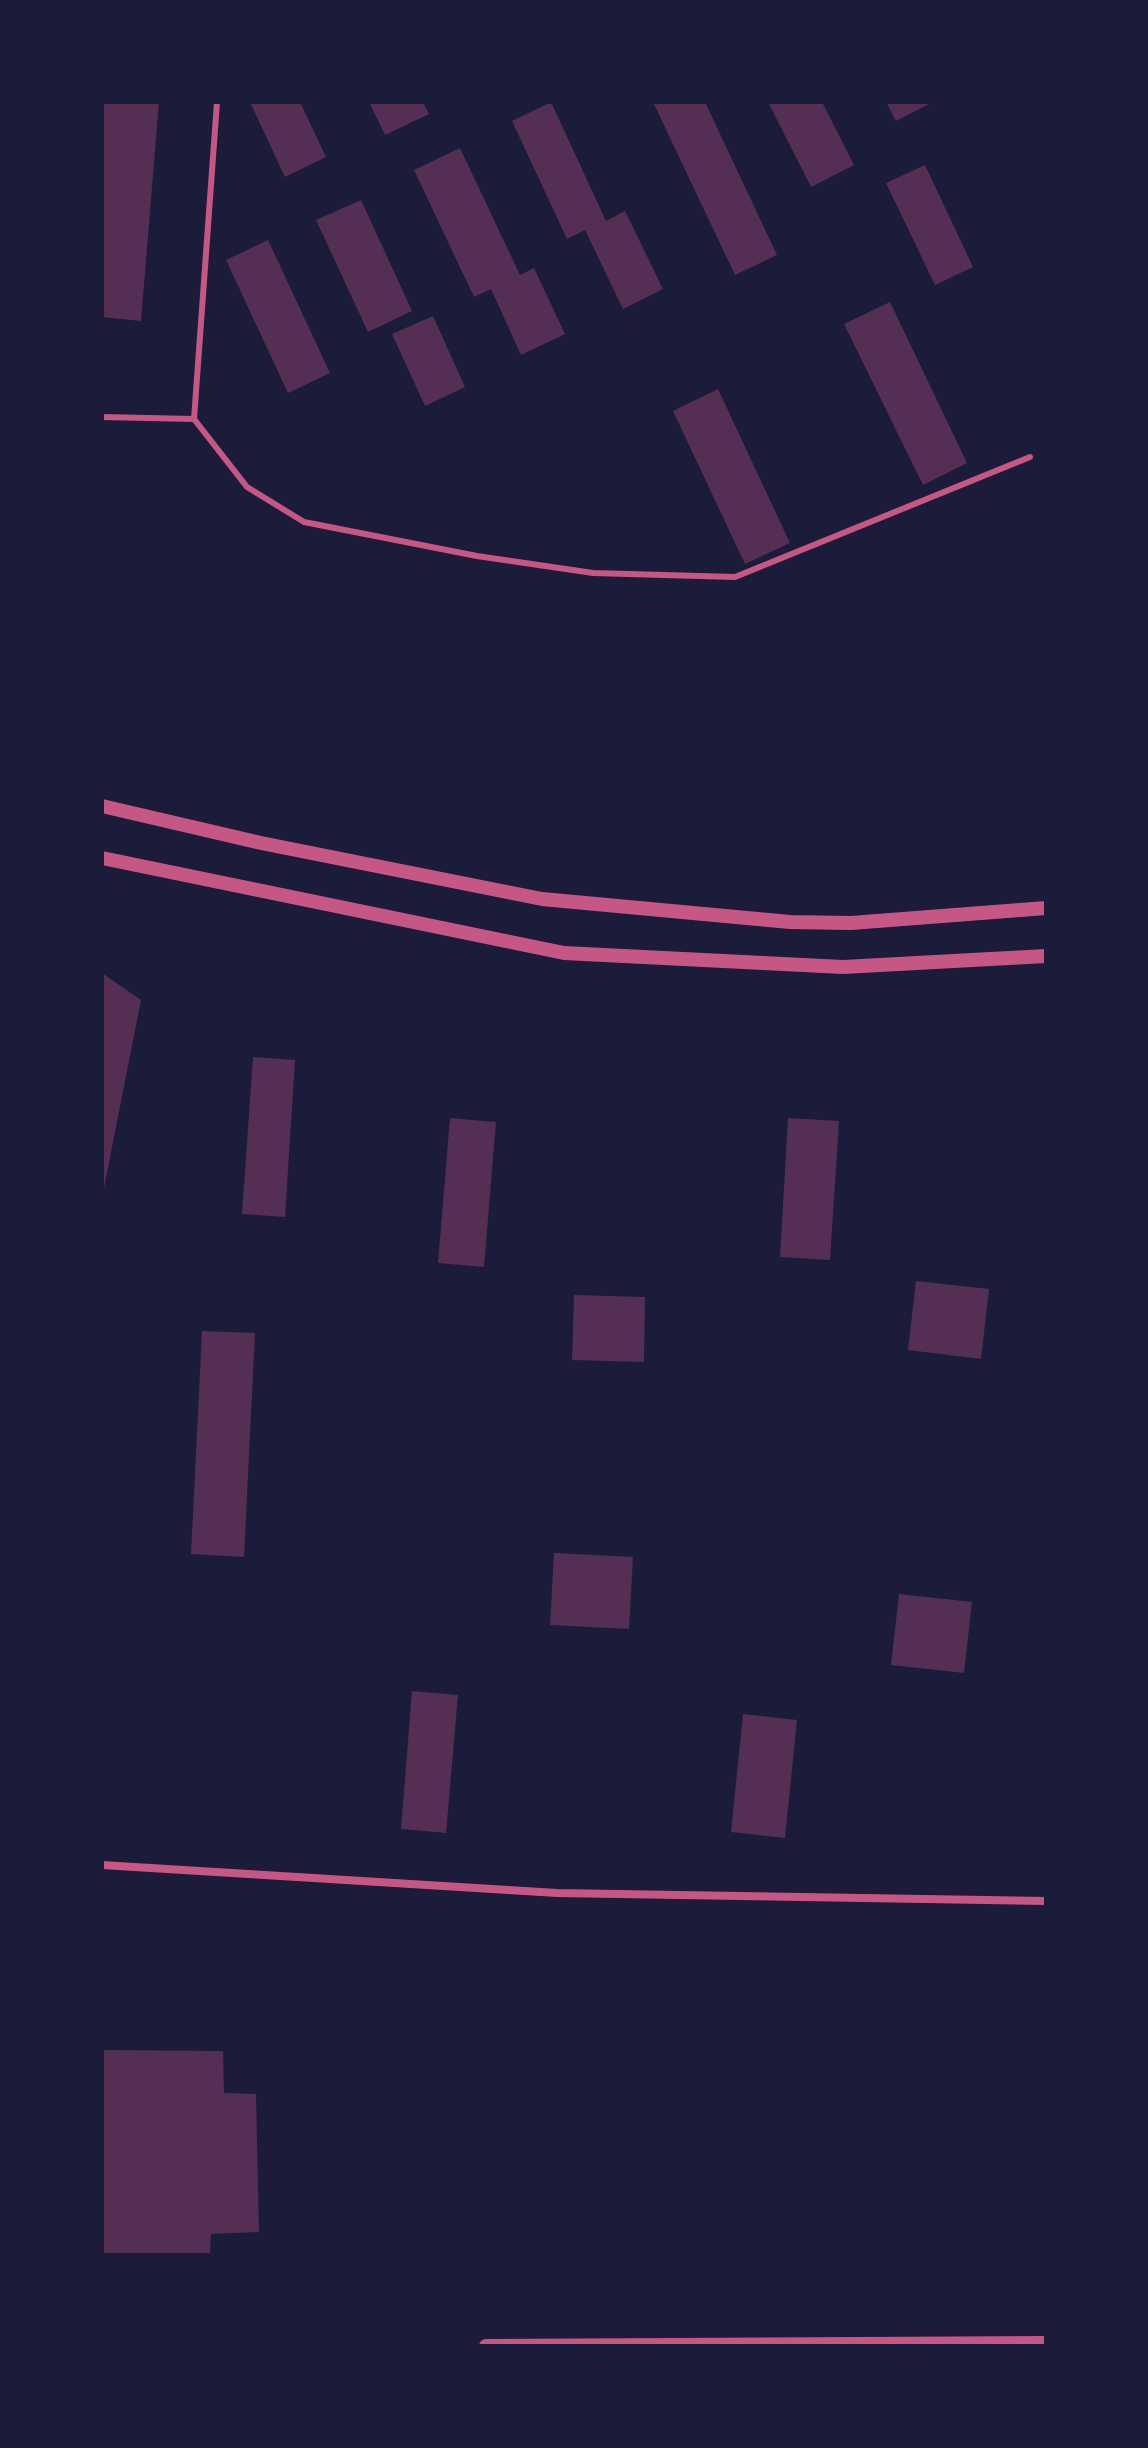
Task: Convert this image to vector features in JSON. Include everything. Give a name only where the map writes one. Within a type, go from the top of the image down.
[{"type":"street","points":[[102,806],[261,843],[542,899],[790,922],[851,923],[1046,908]]},
{"type":"street","points":[[102,858],[564,953],[843,967],[1046,956]]},
{"type":"street","points":[[102,1865],[557,1893],[1046,1901]]},
{"type":"street","points":[[486,2346],[1046,2343]]},
{"type":"lane","points":[[217,102],[194,419],[247,487],[304,522],[477,556],[593,573],[735,577],[1030,457]]},
{"type":"lane","points":[[102,417],[194,419]]},
{"type":"building","points":[[102,102],[159,102],[141,321],[102,317]]},
{"type":"building","points":[[250,102],[300,102],[326,157],[285,177]]},
{"type":"building","points":[[369,102],[423,102],[429,114],[385,135]]},
{"type":"building","points":[[551,102],[606,221],[625,211],[663,289],[623,309],[585,230],[567,239],[512,121]]},
{"type":"building","points":[[653,102],[705,102],[777,255],[735,275]]},
{"type":"building","points":[[768,102],[822,102],[854,165],[811,187]]},
{"type":"building","points":[[886,102],[933,102],[896,121]]},
{"type":"building","points":[[460,148],[520,275],[534,268],[565,334],[521,355],[491,289],[474,297],[414,170]]},
{"type":"building","points":[[925,165],[973,267],[935,285],[886,183]]},
{"type":"building","points":[[361,200],[412,311],[368,332],[316,220]]},
{"type":"building","points":[[268,240],[330,373],[288,393],[226,260]]},
{"type":"building","points":[[890,302],[967,463],[923,485],[844,324]]},
{"type":"building","points":[[433,316],[465,387],[425,406],[392,334]]},
{"type":"building","points":[[718,389],[790,543],[745,564],[673,411]]},
{"type":"building","points":[[102,973],[141,1000],[103,1193],[102,1192]]},
{"type":"building","points":[[253,1057],[295,1060],[285,1217],[242,1214]]},
{"type":"building","points":[[450,1118],[496,1122],[484,1267],[438,1263]]},
{"type":"building","points":[[788,1118],[839,1121],[830,1260],[780,1257]]},
{"type":"building","points":[[916,1281],[989,1289],[981,1359],[908,1350]]},
{"type":"building","points":[[574,1295],[645,1297],[644,1362],[572,1360]]},
{"type":"building","points":[[202,1331],[255,1333],[244,1557],[191,1554]]},
{"type":"building","points":[[554,1553],[633,1557],[629,1629],[550,1625]]},
{"type":"building","points":[[899,1594],[972,1602],[964,1673],[891,1665]]},
{"type":"building","points":[[412,1691],[458,1695],[446,1833],[401,1829]]},
{"type":"building","points":[[743,1714],[797,1720],[785,1838],[731,1832]]},
{"type":"building","points":[[102,2050],[223,2051],[224,2093],[256,2094],[259,2232],[211,2234],[210,2253],[102,2253]]}]
